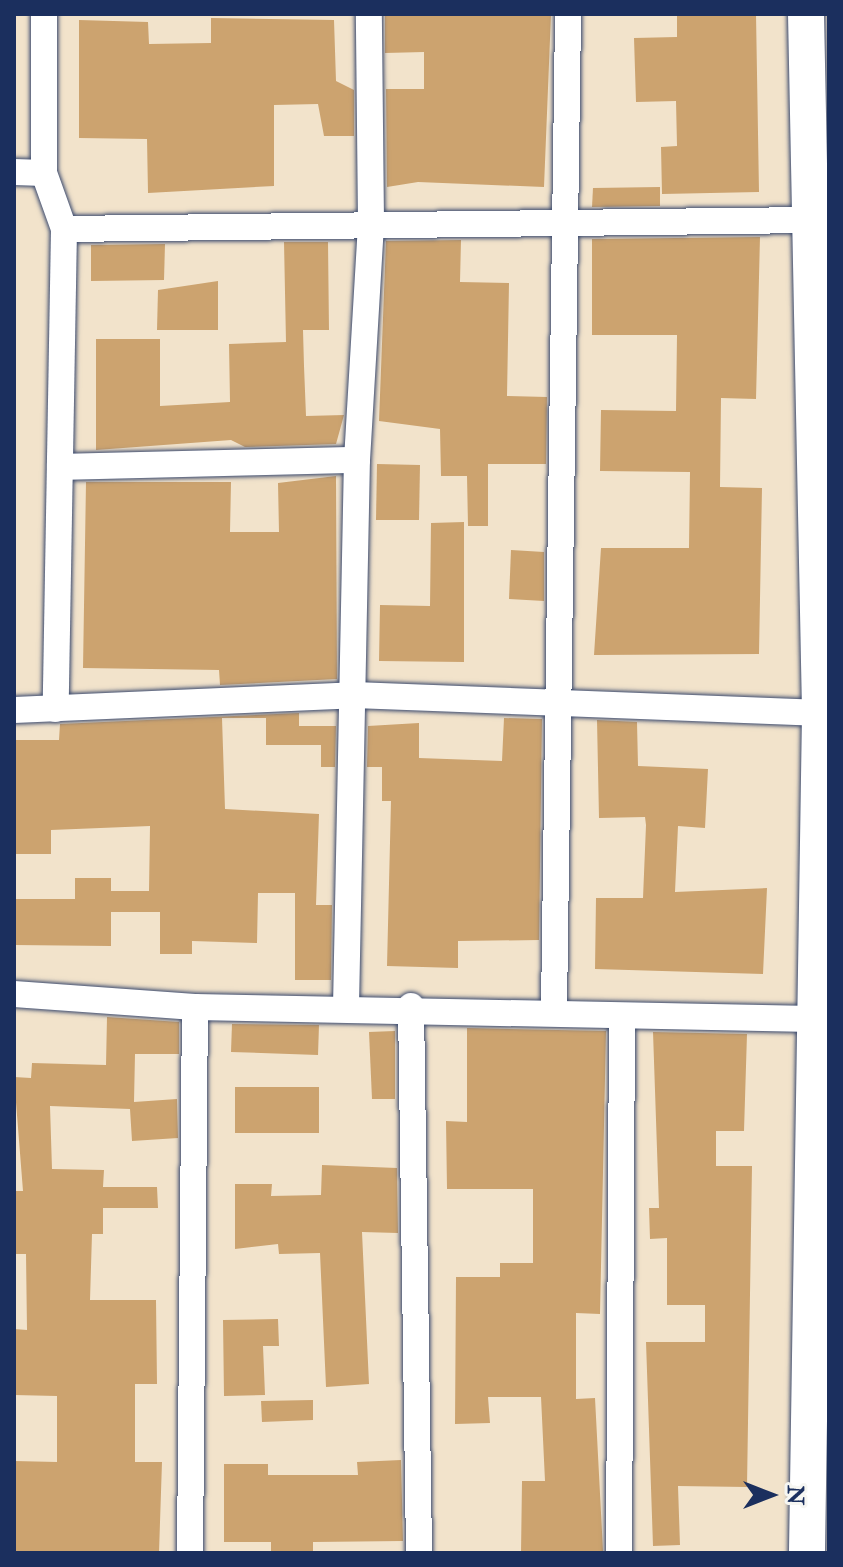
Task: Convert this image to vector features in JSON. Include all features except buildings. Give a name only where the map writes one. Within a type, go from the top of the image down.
[{"type":"main road","points":[[806,14],[807,220],[824,713],[813,1019],[820,1180],[807,1553]]},
{"type":"street","points":[[44,14],[44,173],[64,229],[56,709]]},
{"type":"street","points":[[346,1006],[357,460],[371,221],[369,14]]},
{"type":"street","points":[[554,1008],[570,221],[568,14]]},
{"type":"street","points":[[14,172],[44,173]]},
{"type":"street","points":[[64,229],[371,221],[807,220]]},
{"type":"street","points":[[60,467],[357,460]]},
{"type":"street","points":[[14,710],[354,695],[559,697],[824,713]]},
{"type":"street","points":[[14,994],[195,1007],[554,1008],[622,1020],[813,1019]]},
{"type":"street","points":[[411,1006],[419,1553]]},
{"type":"street","points":[[190,1553],[195,1007]]},
{"type":"street","points":[[619,1553],[622,1020]]}]
